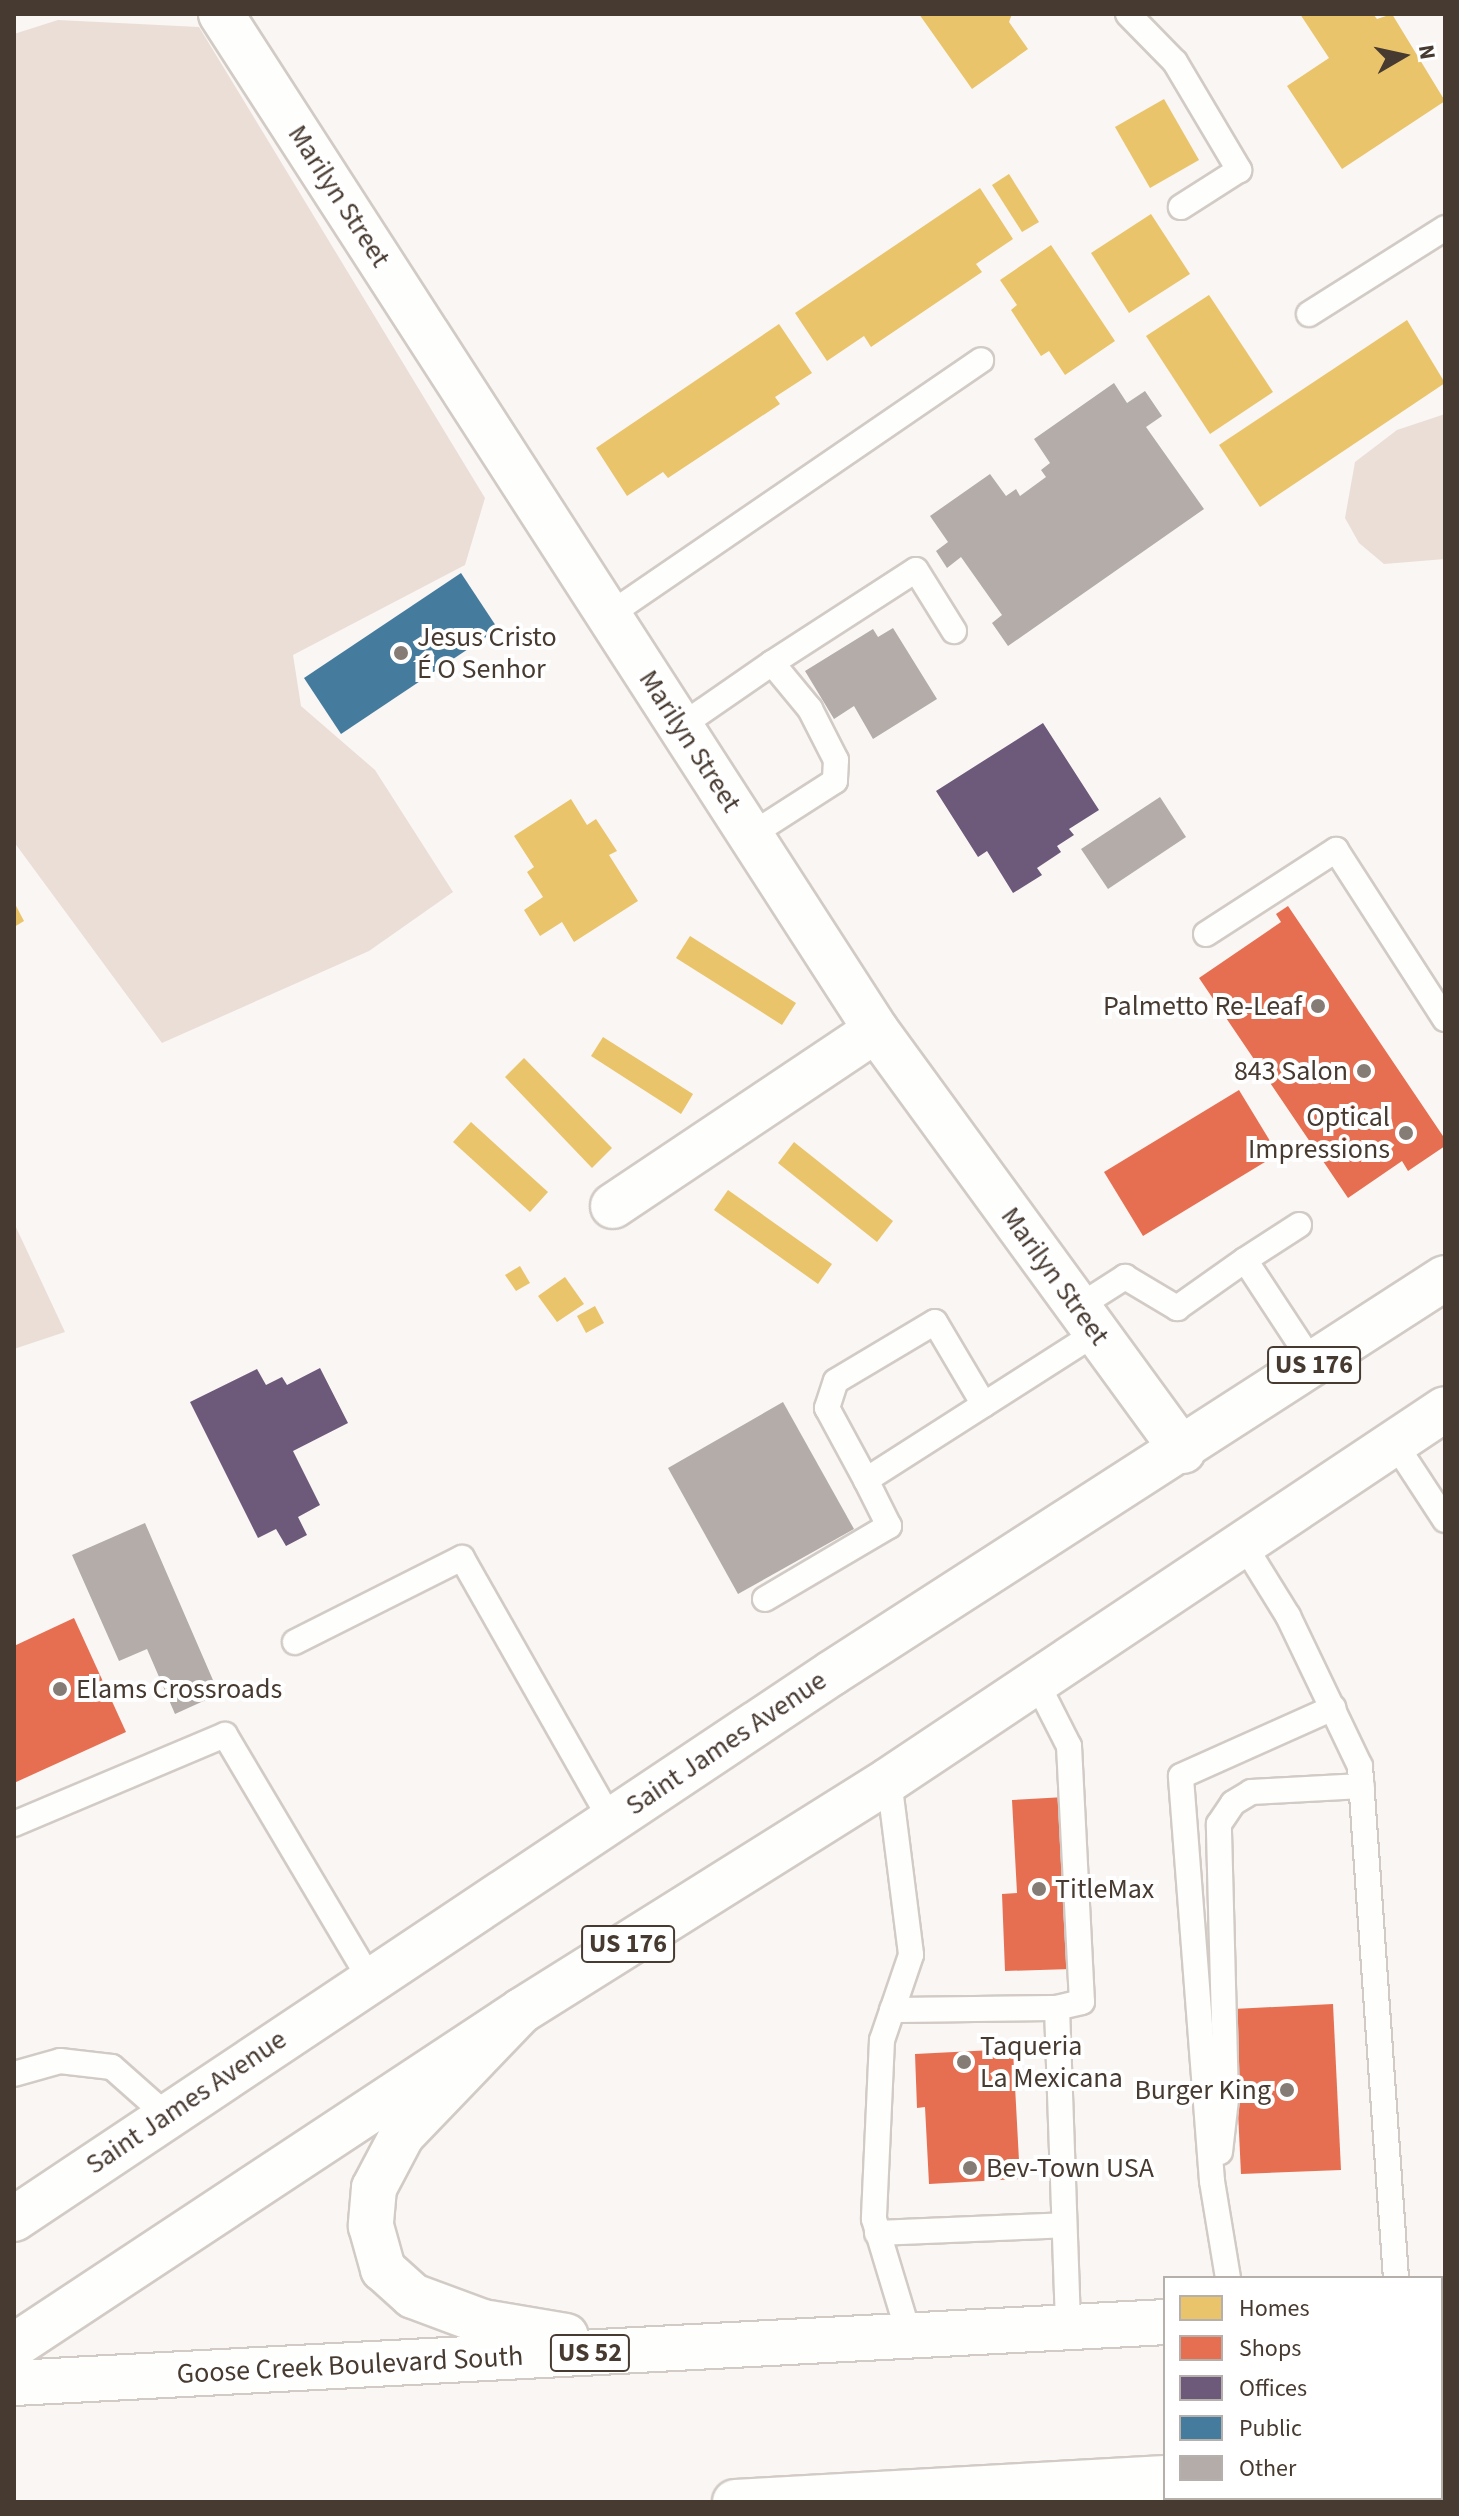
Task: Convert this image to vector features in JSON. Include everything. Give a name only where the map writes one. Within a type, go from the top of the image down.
[{"type":"main road","name":"Marilyn Street","points":[[221,14],[876,1030],[1183,1451]]},
{"type":"main road","points":[[613,1206],[876,1030]]},
{"type":"main road","name":"Saint James Avenue","points":[[14,2219],[611,1820],[1445,1278]]},
{"type":"main road","name":"US 176","points":[[14,2346],[521,2011],[889,1780],[1445,1409]]},
{"type":"main road","points":[[521,2011],[402,2135],[374,2188],[371,2226],[383,2269],[413,2296],[483,2322],[647,2350]]},
{"type":"main road","name":"Goose Creek Boulevard South","points":[[14,2383],[1163,2322]]},
{"type":"main road","points":[[735,2502],[1163,2478]]},
{"type":"lane","points":[[1128,14],[1175,62],[1239,170],[1181,207]]},
{"type":"lane","points":[[1309,314],[1445,228]]},
{"type":"lane","points":[[609,615],[981,360]]},
{"type":"lane","points":[[681,726],[916,570],[954,631]]},
{"type":"lane","points":[[751,835],[835,781],[836,760],[810,709],[772,663]]},
{"type":"lane","points":[[1206,934],[1336,850],[1445,1019]]},
{"type":"lane","points":[[866,1480],[984,1405],[1087,1320],[1125,1277],[1177,1308],[1299,1225]]},
{"type":"lane","points":[[1245,1260],[1314,1365]]},
{"type":"lane","points":[[765,1599],[889,1526],[827,1408],[836,1381],[935,1322],[984,1405]]},
{"type":"lane","points":[[1394,1442],[1445,1520]]},
{"type":"lane","points":[[1244,1545],[1288,1616],[1360,1766],[1396,2276]]},
{"type":"lane","points":[[295,1642],[462,1558],[611,1820]]},
{"type":"lane","points":[[892,2010],[1057,2008],[1082,2002],[1069,1746],[1036,1681]]},
{"type":"lane","points":[[1228,2276],[1215,2202],[1181,1776],[1333,1708]]},
{"type":"lane","points":[[14,1824],[225,1735],[370,1979]]},
{"type":"lane","points":[[889,1780],[911,1955],[882,2040],[874,2219],[909,2335]]},
{"type":"lane","points":[[1215,2202],[1226,2099],[1219,1824],[1233,1803],[1251,1792],[1362,1786]]},
{"type":"lane","points":[[1057,2008],[1068,2327]]},
{"type":"lane","points":[[14,2074],[60,2061],[112,2067],[166,2115]]},
{"type":"lane","points":[[877,2233],[1064,2225]]},
{"type":"shaded area","points":[[58,20],[199,27],[485,498],[465,565],[293,655],[301,706],[375,770],[453,892],[369,951],[162,1043],[14,842],[14,34]]},
{"type":"shaded area","points":[[1445,414],[1445,559],[1384,564],[1359,543],[1345,518],[1355,462],[1397,430]]},
{"type":"shaded area","points":[[14,1223],[65,1332],[14,1349]]},
{"type":"building: Homes","points":[[919,14],[1012,14],[1009,22],[1028,49],[972,89]]},
{"type":"building: Homes","points":[[1300,14],[1373,14],[1377,19],[1392,14],[1445,101],[1342,169],[1287,86],[1329,58]]},
{"type":"building: Homes","points":[[1164,99],[1199,160],[1150,188],[1115,127]]},
{"type":"building: Homes","points":[[1009,174],[1039,222],[1022,232],[992,185]]},
{"type":"building: Homes","points":[[980,188],[1013,239],[976,264],[982,272],[871,347],[864,336],[827,361],[795,313]]},
{"type":"building: Homes","points":[[1151,214],[1190,274],[1129,313],[1091,253]]},
{"type":"building: Homes","points":[[1051,245],[1115,341],[1065,375],[1049,351],[1041,356],[1011,310],[1017,305],[1000,280]]},
{"type":"building: Homes","points":[[1209,295],[1273,392],[1210,434],[1146,336]]},
{"type":"building: Homes","points":[[1407,320],[1445,383],[1260,507],[1219,445]]},
{"type":"building: Homes","points":[[779,324],[812,373],[775,397],[780,404],[668,478],[663,472],[627,496],[596,448]]},
{"type":"building: Homes","points":[[571,799],[587,825],[596,819],[617,851],[609,855],[638,901],[574,942],[562,922],[540,936],[524,910],[543,897],[527,872],[534,867],[514,836]]},
{"type":"building: Homes","points":[[14,902],[24,921],[14,927]]},
{"type":"building: Homes","points":[[690,936],[796,1003],[782,1025],[676,958]]},
{"type":"building: Homes","points":[[603,1037],[693,1094],[681,1114],[591,1056]]},
{"type":"building: Homes","points":[[524,1058],[612,1148],[592,1168],[505,1077]]},
{"type":"building: Homes","points":[[471,1122],[548,1192],[530,1212],[453,1142]]},
{"type":"building: Homes","points":[[794,1142],[893,1221],[877,1242],[778,1163]]},
{"type":"building: Homes","points":[[728,1190],[832,1264],[818,1284],[714,1210]]},
{"type":"building: Homes","points":[[520,1266],[530,1283],[516,1291],[505,1275]]},
{"type":"building: Homes","points":[[565,1277],[584,1304],[557,1322],[538,1296]]},
{"type":"building: Homes","points":[[595,1306],[604,1323],[586,1333],[577,1316]]},
{"type":"building: Shops","points":[[1288,906],[1445,1139],[1445,1146],[1408,1171],[1402,1161],[1348,1198],[1199,978],[1281,922],[1276,914]]},
{"type":"building: Shops","points":[[1239,1090],[1278,1154],[1143,1236],[1104,1172]]},
{"type":"building: Shops","name":"Elams Crossroads","points":[[74,1618],[126,1732],[14,1783],[14,1646]]},
{"type":"building: Shops","points":[[1065,1797],[1071,1969],[1005,1971],[1002,1894],[1017,1893],[1012,1800]]},
{"type":"building: Shops","points":[[1333,2004],[1341,2170],[1241,2174],[1233,2009]]},
{"type":"building: Shops","points":[[1013,2049],[1020,2179],[929,2184],[925,2107],[917,2108],[915,2054]]},
{"type":"building: Offices","points":[[1043,723],[1099,810],[1069,829],[1074,835],[1057,846],[1061,852],[1037,868],[1042,875],[1013,893],[987,851],[978,857],[936,791]]},
{"type":"building: Offices","points":[[320,1368],[348,1423],[293,1451],[320,1505],[298,1517],[307,1535],[286,1546],[276,1529],[258,1538],[190,1402],[257,1369],[266,1385],[282,1377],[287,1385]]},
{"type":"building: Public","name":"Jesus Cristo É O Senhor","points":[[461,573],[498,629],[341,734],[304,678]]},
{"type":"building: Other","points":[[1114,383],[1127,403],[1145,391],[1162,416],[1146,427],[1204,509],[1008,646],[992,623],[1002,615],[961,557],[947,568],[936,551],[948,542],[930,516],[990,474],[1006,496],[1016,489],[1020,496],[1046,477],[1041,470],[1050,463],[1034,439]]},
{"type":"building: Other","points":[[893,628],[937,699],[873,739],[854,706],[834,719],[805,671],[873,629],[878,637]]},
{"type":"building: Other","points":[[1160,797],[1186,837],[1108,889],[1081,849]]},
{"type":"building: Other","points":[[783,1402],[854,1529],[738,1594],[668,1468]]},
{"type":"building: Other","points":[[145,1523],[219,1694],[175,1714],[147,1649],[119,1661],[72,1555]]},
{"type":"place","name":"Jesus Cristo É O Senhor","points":[[401,653]]},
{"type":"place","name":"Palmetto Re-Leaf","points":[[1318,1006]]},
{"type":"place","name":"843 Salon","points":[[1364,1071]]},
{"type":"place","name":"Optical Impressions","points":[[1406,1133]]},
{"type":"place","name":"Elams Crossroads","points":[[60,1689]]},
{"type":"place","name":"TitleMax","points":[[1039,1889]]},
{"type":"place","name":"Taqueria La Mexicana","points":[[964,2062]]},
{"type":"place","name":"Burger King","points":[[1287,2090]]},
{"type":"place","name":"Bev-Town USA","points":[[970,2168]]}]
